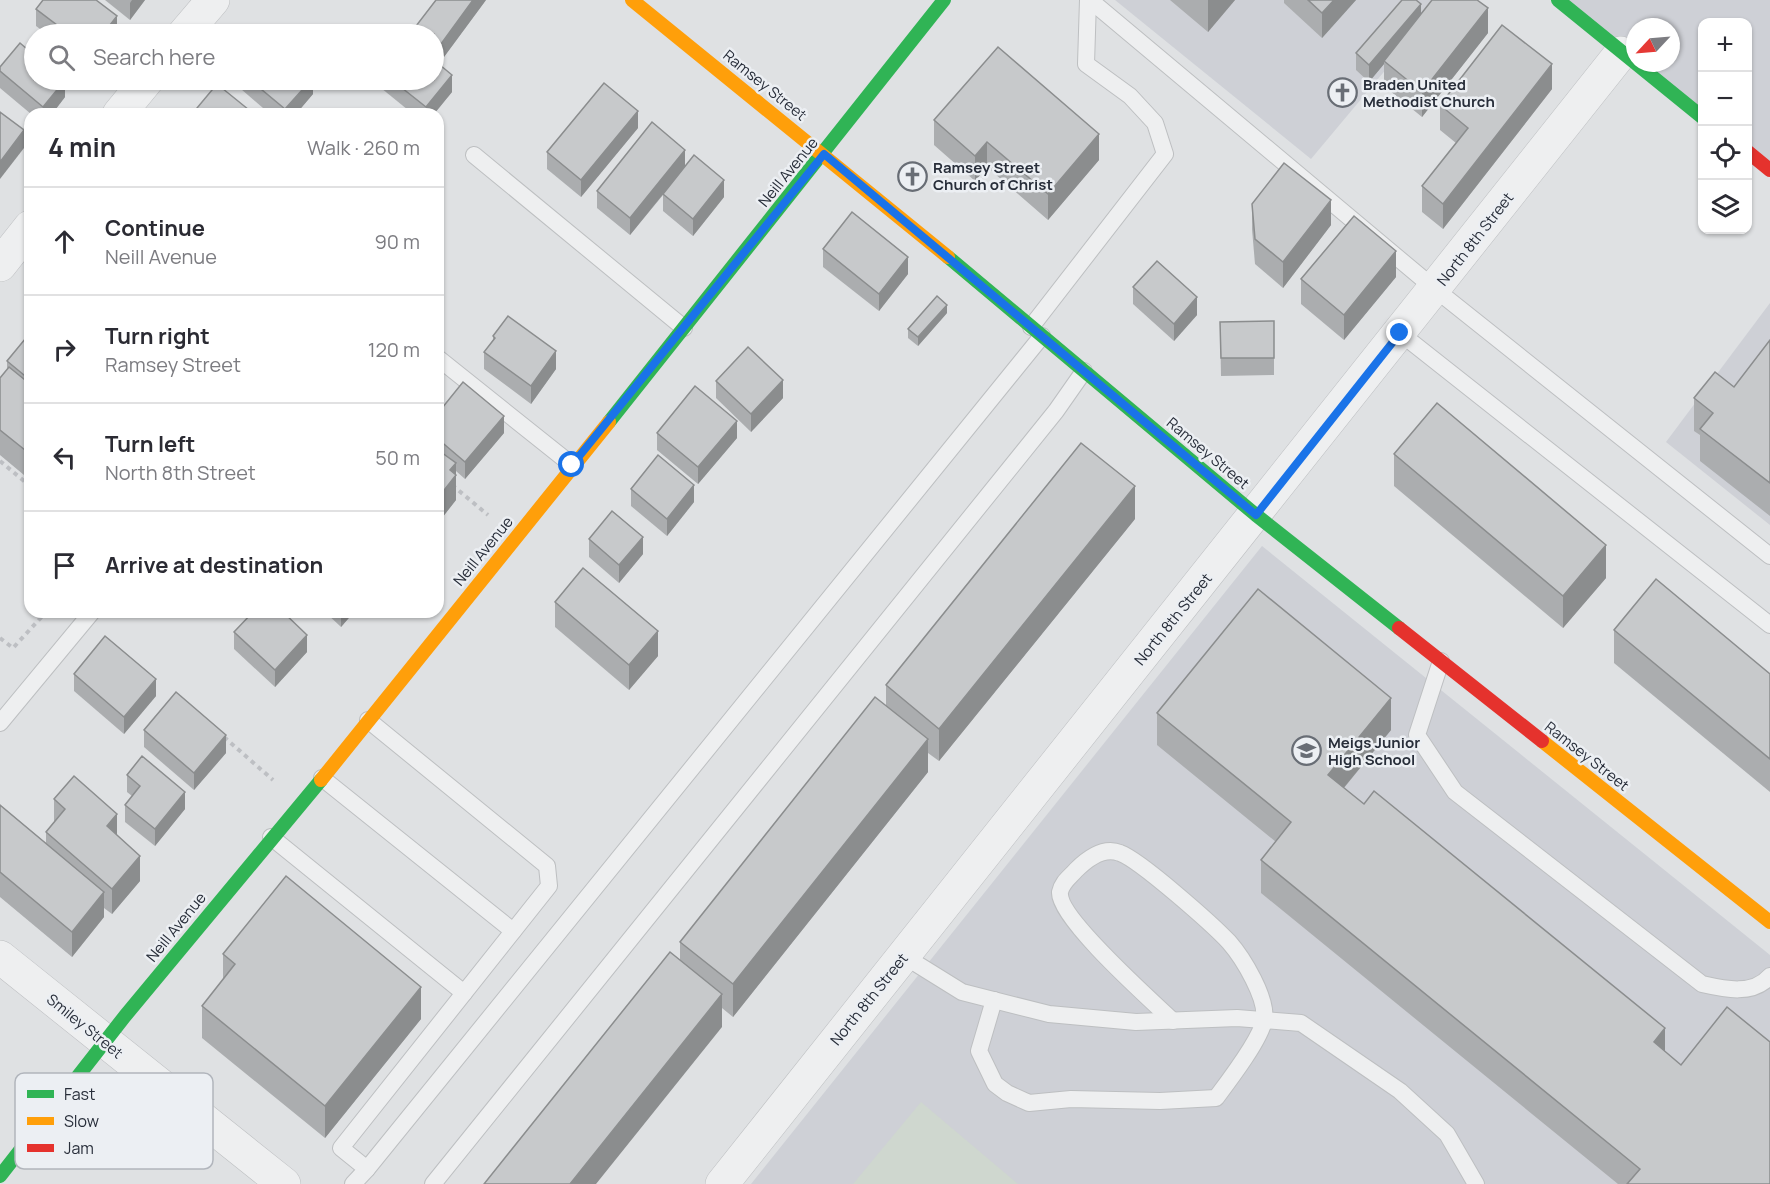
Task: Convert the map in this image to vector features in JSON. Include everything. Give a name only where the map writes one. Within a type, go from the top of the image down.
[{"type":"street","points":[[193,24],[213,0]]},
{"type":"street","name":"Ramsey Street","points":[[632,0],[824,154],[1256,515],[1770,922]]},
{"type":"street","name":"Neill Avenue","points":[[81,1073],[824,154],[944,0]]},
{"type":"street","points":[[1558,0],[1698,114]]},
{"type":"street","name":"North 8th Street","points":[[722,1184],[1621,53]]},
{"type":"street","points":[[128,108],[140,90]]},
{"type":"street","points":[[1752,156],[1770,170]]},
{"type":"street","points":[[0,265],[24,235]]},
{"type":"street","name":"Smiley Street","points":[[0,957],[143,1073]]},
{"type":"street","name":"Smiley Street","points":[[213,1128],[284,1184]]},
{"type":"street","name":"Neill Avenue","points":[[0,1176],[15,1157]]},
{"type":"lane","points":[[1089,0],[1435,289],[1770,556]]},
{"type":"lane","points":[[353,1184],[1037,332],[1164,154],[1155,123],[1130,96],[1086,64],[1089,0]]},
{"type":"lane","points":[[474,155],[684,328]]},
{"type":"lane","points":[[1400,333],[1770,625]]},
{"type":"lane","points":[[444,363],[572,465]]},
{"type":"lane","points":[[433,1184],[1056,411],[1084,371]]},
{"type":"lane","points":[[0,723],[87,618]]},
{"type":"lane","points":[[1441,662],[1417,735],[1455,792],[1702,984],[1738,991],[1766,981],[1770,976]]},
{"type":"lane","points":[[367,1169],[341,1148],[549,886],[547,866],[368,720]]},
{"type":"lane","points":[[322,778],[513,931]]},
{"type":"lane","points":[[271,837],[464,993]]},
{"type":"lane","points":[[994,1000],[979,1051],[995,1084],[1007,1094],[1029,1103],[1071,1099],[1160,1101],[1216,1098],[1242,1064],[1264,1020],[1259,994],[1247,967],[1229,942],[1141,866],[1120,852],[1098,854],[1083,863],[1063,883],[1060,893],[1064,908],[1082,931],[1173,1021]]},
{"type":"lane","points":[[904,956],[962,992],[1049,1014],[1136,1022],[1237,1018],[1301,1023],[1400,1090],[1447,1134],[1476,1184]]},
{"type":"path","points":[[15,130],[24,137]]},
{"type":"path","points":[[0,461],[24,481]]},
{"type":"path","points":[[446,480],[488,515]]},
{"type":"path","points":[[0,638],[13,648],[40,618]]},
{"type":"path","points":[[222,735],[273,780]]},
{"type":"shaded area","points":[[1115,0],[1444,0],[1311,159]]},
{"type":"shaded area","points":[[1558,0],[1770,0],[1770,170],[1752,155],[1752,18],[1698,18],[1698,114],[1647,72],[1680,72],[1680,18],[1626,18],[1626,56]]},
{"type":"shaded area","points":[[1770,303],[1770,525],[1666,442]]},
{"type":"shaded area","name":"Meigs Junior High School","points":[[1262,546],[1770,955],[1770,1184],[751,1184]]},
{"type":"shaded area","points":[[921,1102],[1018,1184],[853,1184]]},
{"type":"building","points":[[43,0],[96,0],[117,16],[111,24],[56,24],[36,9]]},
{"type":"building","points":[[436,0],[473,0],[444,40],[444,24],[418,24]]},
{"type":"building","points":[[1308,0],[1334,0],[1322,13]]},
{"type":"building","points":[[1402,0],[1416,0],[1421,4],[1369,65],[1356,53]]},
{"type":"building","points":[[1432,0],[1477,0],[1488,8],[1422,92],[1384,61]]},
{"type":"building","points":[[1502,25],[1552,64],[1443,204],[1422,186],[1468,128],[1440,105]]},
{"type":"building","points":[[20,43],[24,46],[24,90],[57,90],[43,107],[0,71],[0,67]]},
{"type":"building","points":[[998,47],[1099,134],[1048,194],[987,142],[975,156],[934,120]]},
{"type":"building","points":[[444,68],[452,75],[444,85]]},
{"type":"building","points":[[604,83],[638,111],[581,180],[547,152]]},
{"type":"building","points":[[212,90],[224,90],[247,108],[197,108]]},
{"type":"building","points":[[262,90],[302,90],[284,108]]},
{"type":"building","points":[[405,90],[440,90],[426,107]]},
{"type":"building","points":[[0,112],[24,130],[0,162]]},
{"type":"building","points":[[652,122],[685,150],[630,218],[597,191]]},
{"type":"building","points":[[694,155],[724,180],[693,219],[663,194]]},
{"type":"building","points":[[1284,163],[1331,200],[1283,262],[1255,239],[1252,204]]},
{"type":"building","points":[[852,212],[908,257],[879,294],[823,249]]},
{"type":"building","points":[[1354,216],[1396,251],[1344,315],[1301,279]]},
{"type":"building","points":[[1157,261],[1197,297],[1174,324],[1133,287]]},
{"type":"building","points":[[937,296],[947,305],[918,337],[908,329]]},
{"type":"building","points":[[508,316],[556,351],[531,386],[484,352]]},
{"type":"building","points":[[1274,321],[1274,358],[1221,358],[1220,322]]},
{"type":"building","points":[[24,340],[24,375],[7,361]]},
{"type":"building","points":[[1770,340],[1770,483],[1700,429],[1713,413],[1694,398],[1715,372],[1734,387]]},
{"type":"building","points":[[748,347],[783,380],[751,414],[716,381]]},
{"type":"building","points":[[9,367],[24,379],[24,449],[0,430],[0,378]]},
{"type":"building","points":[[463,382],[504,416],[465,462],[444,444],[444,406]]},
{"type":"building","points":[[695,386],[737,421],[698,467],[657,433]]},
{"type":"building","points":[[1437,403],[1606,545],[1563,596],[1394,454]]},
{"type":"building","points":[[1081,443],[1135,486],[939,729],[886,685]]},
{"type":"building","points":[[444,454],[456,463],[450,470],[456,475],[444,490]]},
{"type":"building","points":[[658,455],[694,485],[667,519],[631,489]]},
{"type":"building","points":[[612,511],[643,537],[619,565],[589,539]]},
{"type":"building","points":[[583,568],[658,631],[629,665],[555,602]]},
{"type":"building","points":[[1656,579],[1770,674],[1770,759],[1614,630]]},
{"type":"building","name":"Meigs Junior High School","points":[[1258,589],[1391,698],[1328,775],[1364,804],[1374,791],[1665,1028],[1654,1042],[1681,1065],[1727,1007],[1770,1042],[1770,1184],[1627,1184],[1640,1169],[1261,860],[1291,822],[1157,713]]},
{"type":"building","points":[[247,618],[289,618],[307,635],[275,670],[234,632]]},
{"type":"building","points":[[105,636],[156,679],[124,717],[74,674]]},
{"type":"building","points":[[176,692],[226,735],[194,773],[144,730]]},
{"type":"building","points":[[875,697],[928,739],[733,984],[680,942]]},
{"type":"building","points":[[142,756],[185,792],[155,829],[125,805],[140,786],[127,775]]},
{"type":"building","points":[[74,776],[117,814],[107,826],[140,856],[112,889],[46,832],[65,809],[54,799]]},
{"type":"building","points":[[0,805],[104,892],[72,932],[0,872]]},
{"type":"building","points":[[286,876],[421,987],[325,1106],[202,1006],[235,964],[223,954]]},
{"type":"building","points":[[670,952],[722,994],[570,1184],[484,1184]]},
{"type":"traffic: fast","points":[[609,422],[944,0]]},
{"type":"traffic: fast","points":[[1558,0],[1698,114]]},
{"type":"traffic: fast","points":[[948,257],[1256,515],[1399,628]]},
{"type":"traffic: fast","points":[[80,1073],[321,780]]},
{"type":"traffic: fast","points":[[0,1176],[15,1157]]},
{"type":"traffic: slow","points":[[632,0],[948,257]]},
{"type":"traffic: slow","points":[[321,780],[609,422]]},
{"type":"traffic: slow","points":[[1542,741],[1770,922]]},
{"type":"traffic: jam","points":[[1752,155],[1770,170]]},
{"type":"traffic: jam","points":[[1399,628],[1542,741]]},
{"type":"place","name":"Braden United Methodist Church","points":[[1342,93]]},
{"type":"place","name":"Ramsey Street Church of Christ","points":[[912,176]]},
{"type":"place","name":"Meigs Junior High School","points":[[1307,751]]},
{"type":"route","points":[[572,465],[824,154],[1256,515],[1400,333]]}]
